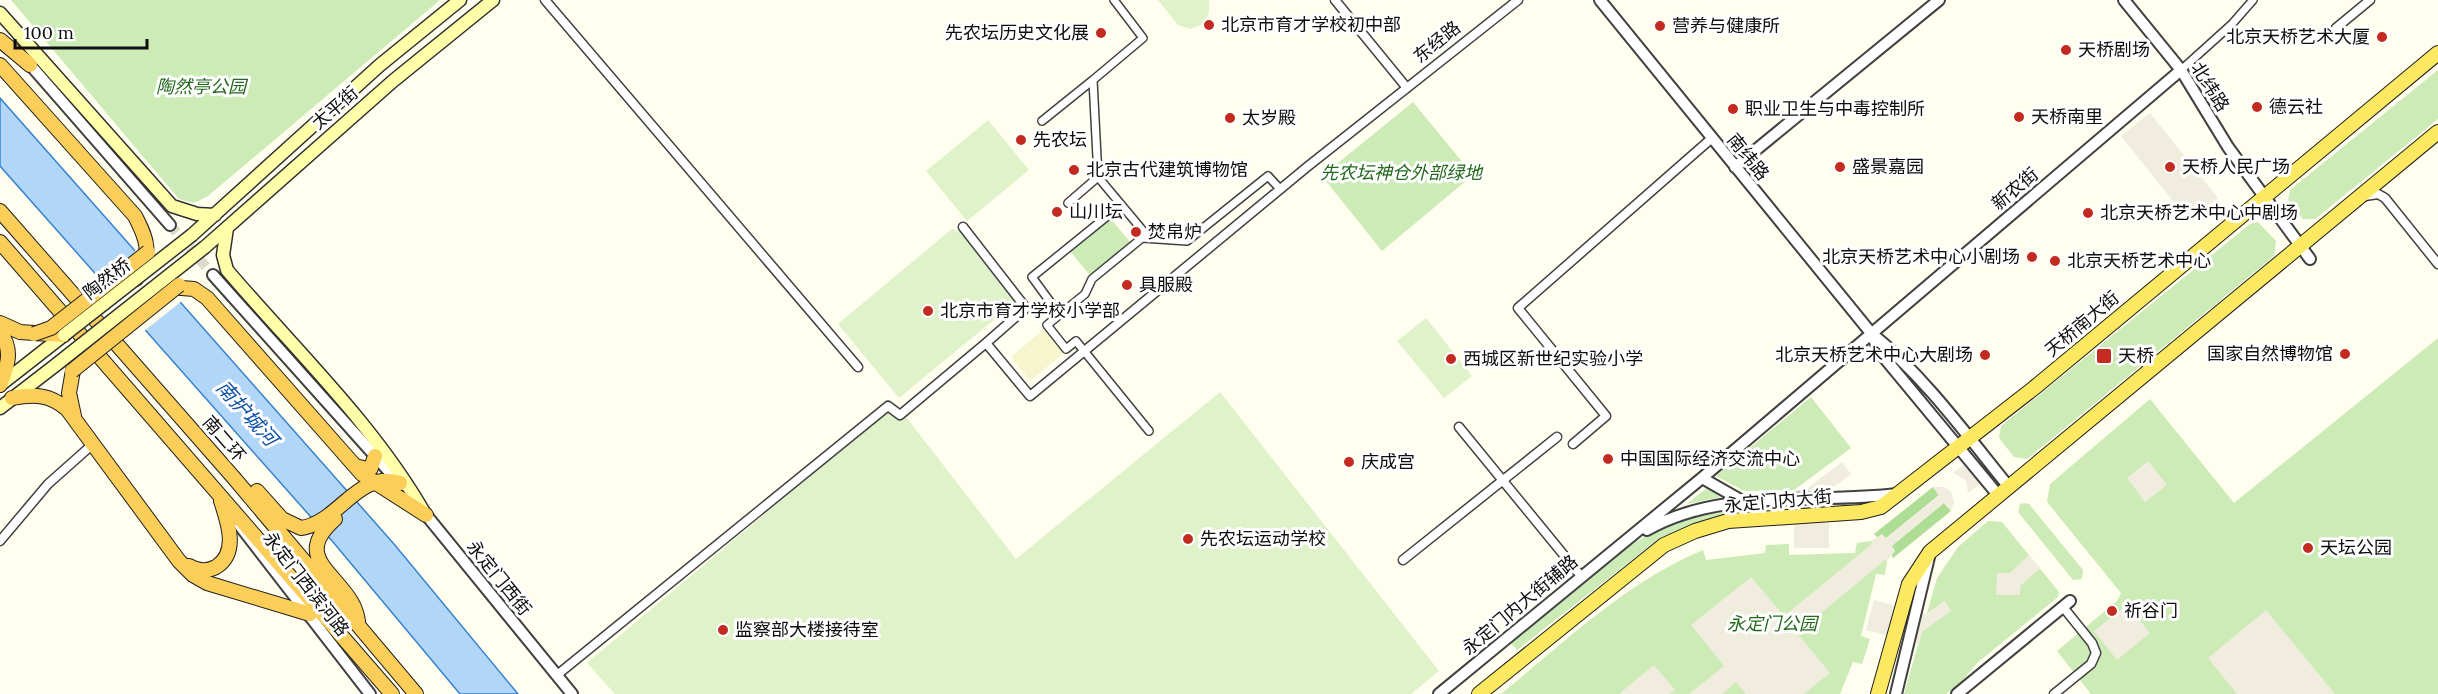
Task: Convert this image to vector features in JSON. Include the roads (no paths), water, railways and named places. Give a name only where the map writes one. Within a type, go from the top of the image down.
[{"type":"highway","points":[[0,40],[30,65]]},
{"type":"highway","points":[[0,65],[135,216],[143,231],[148,252],[147,259],[136,279]]},
{"type":"highway","name":"南二环","points":[[0,211],[234,478],[416,694]]},
{"type":"highway","points":[[0,243],[392,694]]},
{"type":"highway","points":[[34,334],[51,327],[148,252]]},
{"type":"highway","points":[[157,286],[179,285],[194,289],[207,298],[353,465],[377,483],[396,488],[426,515]]},
{"type":"highway","points":[[72,371],[179,285]]},
{"type":"highway","points":[[0,323],[10,330],[64,335]]},
{"type":"highway","points":[[0,332],[7,343],[9,363],[0,385]]},
{"type":"highway","points":[[74,416],[69,393],[76,349]]},
{"type":"highway","points":[[12,398],[34,394],[51,398],[74,416],[179,561],[193,575],[207,583],[310,614]]},
{"type":"highway","points":[[353,465],[368,469],[374,465],[375,456]]},
{"type":"highway","points":[[353,465],[358,475],[359,492]]},
{"type":"highway","points":[[234,478],[256,490],[288,524],[309,527],[359,492],[377,483]]},
{"type":"highway","points":[[361,628],[353,603],[325,570],[316,555],[318,538],[359,492],[396,488]]},
{"type":"highway","points":[[179,561],[200,571],[210,570],[220,564],[228,554],[230,538],[218,494]]},
{"type":"main road","name":"太平街","points":[[192,234],[381,65],[460,0]]},
{"type":"main road","name":"太平街","points":[[205,247],[387,87],[493,0]]},
{"type":"main road","points":[[0,13],[171,207],[197,214],[215,215]]},
{"type":"main road","name":"天桥南大街","points":[[1964,442],[2034,388],[2438,53]]},
{"type":"main road","points":[[1878,694],[1909,584],[1930,552],[2437,134]]},
{"type":"main road","points":[[227,228],[224,255],[227,270],[376,439],[401,472],[426,515]]},
{"type":"main road","name":"陶然桥","points":[[0,385],[192,234]]},
{"type":"main road","name":"陶然桥","points":[[0,408],[205,247]]},
{"type":"main road","name":"永定门内大街","points":[[1479,694],[1664,546],[1695,531],[1728,521],[1861,512],[1881,507],[1964,442]]},
{"type":"street","points":[[545,0],[858,367]]},
{"type":"street","points":[[1042,121],[1143,38],[1114,0]]},
{"type":"street","points":[[1335,0],[1407,88]]},
{"type":"street","name":"东经路","points":[[986,343],[1030,396],[1280,189],[1518,0]]},
{"type":"street","name":"南纬路","points":[[1600,0],[1871,333],[1890,349],[2003,491]]},
{"type":"street","points":[[1735,167],[1939,0]]},
{"type":"street","name":"北纬路","points":[[2124,0],[2181,70],[2262,197],[2310,259]]},
{"type":"street","points":[[2181,70],[2232,24],[2253,0]]},
{"type":"street","points":[[2336,28],[2370,0]]},
{"type":"street","points":[[0,31],[170,225]]},
{"type":"street","name":"新农街","points":[[1871,333],[2181,70]]},
{"type":"street","points":[[1093,80],[1098,177],[1149,238]]},
{"type":"street","points":[[1573,444],[1606,416],[1518,308],[1712,138]]},
{"type":"street","points":[[1149,431],[1076,341],[1066,348],[1047,325],[1085,294],[1092,279],[1142,238],[1187,241],[1268,176],[1280,189]]},
{"type":"street","points":[[1068,203],[1098,177]]},
{"type":"street","points":[[2359,198],[2378,194],[2385,198],[2438,264]]},
{"type":"street","points":[[1059,314],[1032,277],[1121,205]]},
{"type":"street","points":[[557,675],[888,406],[900,415],[1026,308],[963,227]]},
{"type":"street","points":[[213,275],[375,456],[396,488]]},
{"type":"street","name":"永定门内大街","points":[[1623,543],[1871,333]]},
{"type":"street","points":[[1459,427],[1581,576]]},
{"type":"street","points":[[1403,560],[1557,437]]},
{"type":"street","points":[[0,542],[48,483],[93,444]]},
{"type":"street","points":[[1702,478],[1746,504]]},
{"type":"street","name":"永定门西滨河路","points":[[218,494],[261,557],[310,614],[370,694]]},
{"type":"street","points":[[1623,543],[1656,524],[1684,514],[1746,504],[1897,494]]},
{"type":"street","name":"永定门西街","points":[[426,515],[572,694]]},
{"type":"street","name":"永定门内大街辅路","points":[[1439,694],[1623,543]]},
{"type":"street","points":[[1896,694],[1930,552]]},
{"type":"street","points":[[1957,694],[2066,604],[2092,643],[2096,653],[2091,664],[2054,694]]},
{"type":"water","name":"南护城河","points":[[0,98],[394,544],[518,694],[460,694],[333,542],[0,166]]},
{"type":"tunnel","points":[[170,225],[213,275]]},
{"type":"place","name":"北京市育才学校初中部","points":[[1209,25]]},
{"type":"place","name":"营养与健康所","points":[[1660,26]]},
{"type":"place","name":"先农坛历史文化展","points":[[1101,33]]},
{"type":"place","name":"北京天桥艺术大厦","points":[[2382,37]]},
{"type":"place","name":"天桥剧场","points":[[2066,50]]},
{"type":"place","name":"德云社","points":[[2257,107]]},
{"type":"place","name":"职业卫生与中毒控制所","points":[[1733,109]]},
{"type":"place","name":"天桥南里","points":[[2019,117]]},
{"type":"place","name":"太岁殿","points":[[1230,118]]},
{"type":"place","name":"先农坛","points":[[1021,140]]},
{"type":"place","name":"盛景嘉园","points":[[1840,167]]},
{"type":"place","name":"天桥人民广场","points":[[2170,167]]},
{"type":"place","name":"北京古代建筑博物馆","points":[[1074,170]]},
{"type":"place","name":"山川坛","points":[[1057,212]]},
{"type":"place","name":"北京天桥艺术中心中剧场","points":[[2088,213]]},
{"type":"place","name":"焚帛炉","points":[[1136,232]]},
{"type":"place","name":"北京天桥艺术中心小剧场","points":[[2032,257]]},
{"type":"place","name":"北京天桥艺术中心","points":[[2055,261]]},
{"type":"place","name":"具服殿","points":[[1127,285]]},
{"type":"place","name":"北京市育才学校小学部","points":[[928,311]]},
{"type":"place","name":"国家自然博物馆","points":[[2345,354]]},
{"type":"place","name":"北京天桥艺术中心大剧场","points":[[1985,355]]},
{"type":"place","name":"天桥","points":[[2104,356]]},
{"type":"place","name":"西城区新世纪实验小学","points":[[1451,359]]},
{"type":"place","name":"中国国际经济交流中心","points":[[1608,459]]},
{"type":"place","name":"庆成宫","points":[[1349,462]]},
{"type":"place","name":"先农坛运动学校","points":[[1188,539]]},
{"type":"place","name":"天坛公园","points":[[2308,548]]},
{"type":"place","name":"祈谷门","points":[[2112,611]]},
{"type":"place","name":"监察部大楼接待室","points":[[723,630]]},
{"type":"park label","name":"陶然亭公园","points":[[201,87]]},
{"type":"park label","name":"先农坛神仓外部绿地","points":[[1401,173]]},
{"type":"park label","name":"永定门公园","points":[[1772,624]]}]
